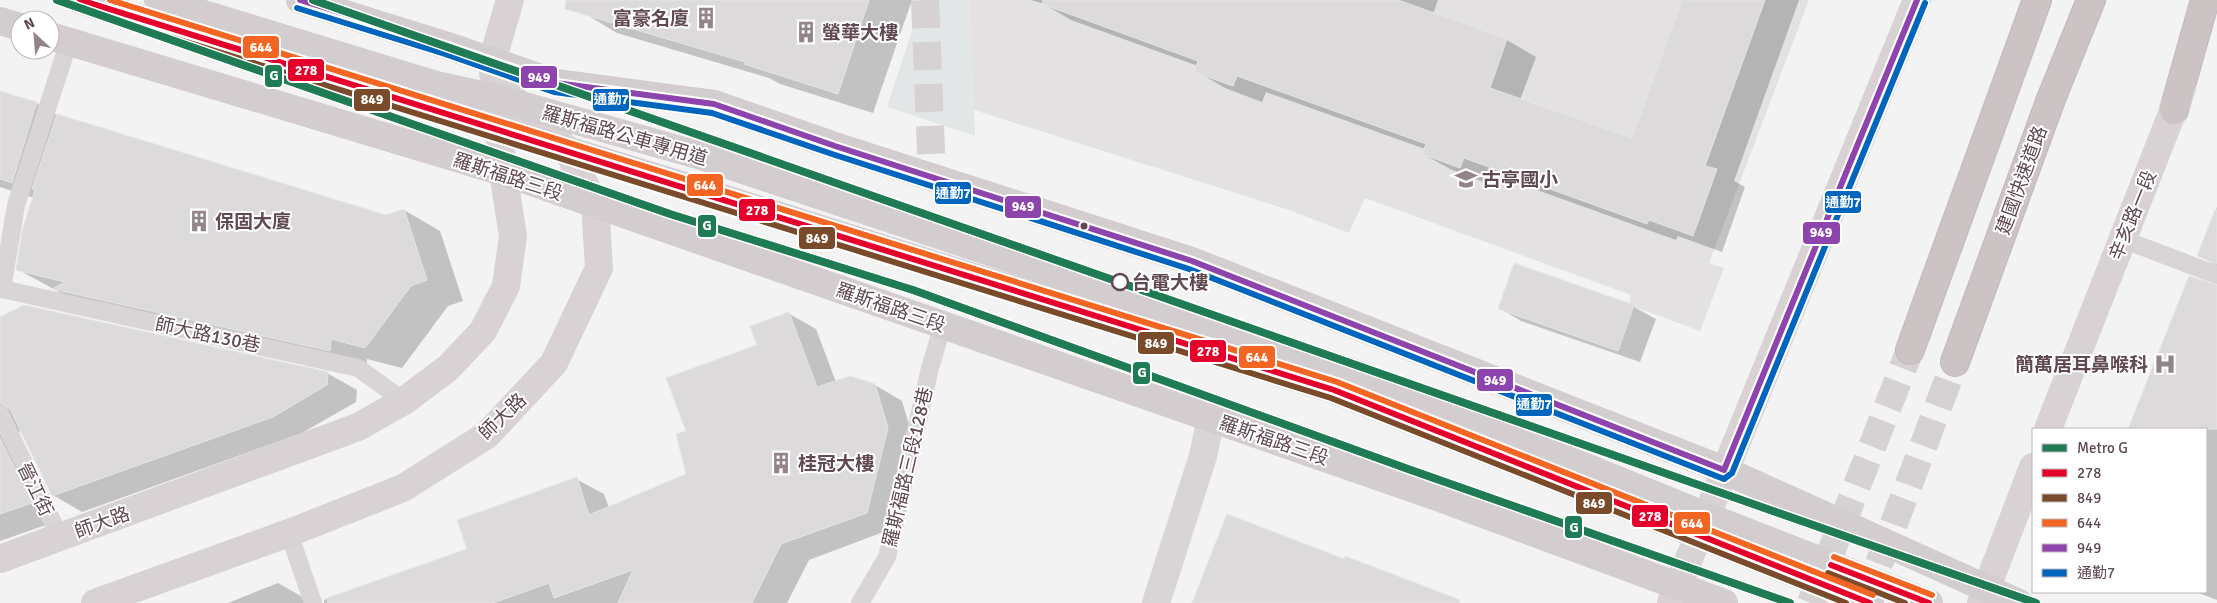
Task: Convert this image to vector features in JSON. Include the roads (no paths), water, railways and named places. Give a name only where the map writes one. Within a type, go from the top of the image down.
[{"type":"highway","points":[[1910,350],[2037,0]]},
{"type":"highway","name":"建國快速道路","points":[[1955,362],[2051,99],[2091,0]]},
{"type":"highway","points":[[2174,110],[2205,0]]},
{"type":"main road","name":"羅斯福路公車專用道","points":[[80,0],[429,106],[499,130],[1334,390],[1702,525],[1929,603]]},
{"type":"main road","name":"羅斯福路公車專用道","points":[[158,0],[436,85],[507,102],[698,155],[1357,374],[1702,525],[1870,603]]},
{"type":"main road","points":[[300,0],[556,83],[714,104],[835,146],[1192,261],[1724,470],[1983,596],[2019,603]]},
{"type":"main road","name":"羅斯福路三段","points":[[60,38],[503,172],[1440,498],[1674,595],[1724,603]]},
{"type":"street","points":[[492,61],[510,0]]},
{"type":"street","points":[[1674,595],[1917,0]]},
{"type":"street","name":"辛亥路一段","points":[[2048,428],[2217,1]]},
{"type":"street","name":"師大路","points":[[95,603],[289,533],[403,488],[487,435],[554,363],[599,268],[595,205],[567,151],[558,140],[507,102],[492,61]]},
{"type":"street","name":"師大路","points":[[0,559],[358,427],[404,401],[448,368],[483,332],[506,286],[513,236],[503,172],[499,130],[507,102]]},
{"type":"street","points":[[1156,603],[1203,456],[1211,418]]},
{"type":"street","points":[[1983,596],[2032,470]]},
{"type":"lane","name":"師大路130巷","points":[[53,60],[16,205],[2,289],[358,368],[404,401]]},
{"type":"lane","points":[[2122,239],[2217,275]]},
{"type":"lane","name":"羅斯福路三段128巷","points":[[860,603],[887,557],[930,368],[943,325]]},
{"type":"lane","name":"晉江街","points":[[0,414],[60,537]]},
{"type":"lane","points":[[289,533],[314,603]]},
{"type":"tunnel","points":[[925,0],[932,176]]},
{"type":"tunnel","points":[[1811,603],[1910,350]]},
{"type":"tunnel","points":[[1864,603],[1955,362]]},
{"type":"metro line","name":"G","points":[[57,0],[670,214],[913,290],[1408,469],[1790,603]]},
{"type":"metro line","name":"G","points":[[313,0],[2036,603]]},
{"type":"place","name":"富豪名廈","points":[[706,18]]},
{"type":"place","name":"螢華大樓","points":[[806,32]]},
{"type":"place","name":"古亭國小","points":[[1466,179]]},
{"type":"place","name":"保固大廈","points":[[199,221]]},
{"type":"place","name":"台電大樓","points":[[1120,282]]},
{"type":"place","name":"簡萬居耳鼻喉科","points":[[2165,364]]},
{"type":"place","name":"桂冠大樓","points":[[781,463]]}]
